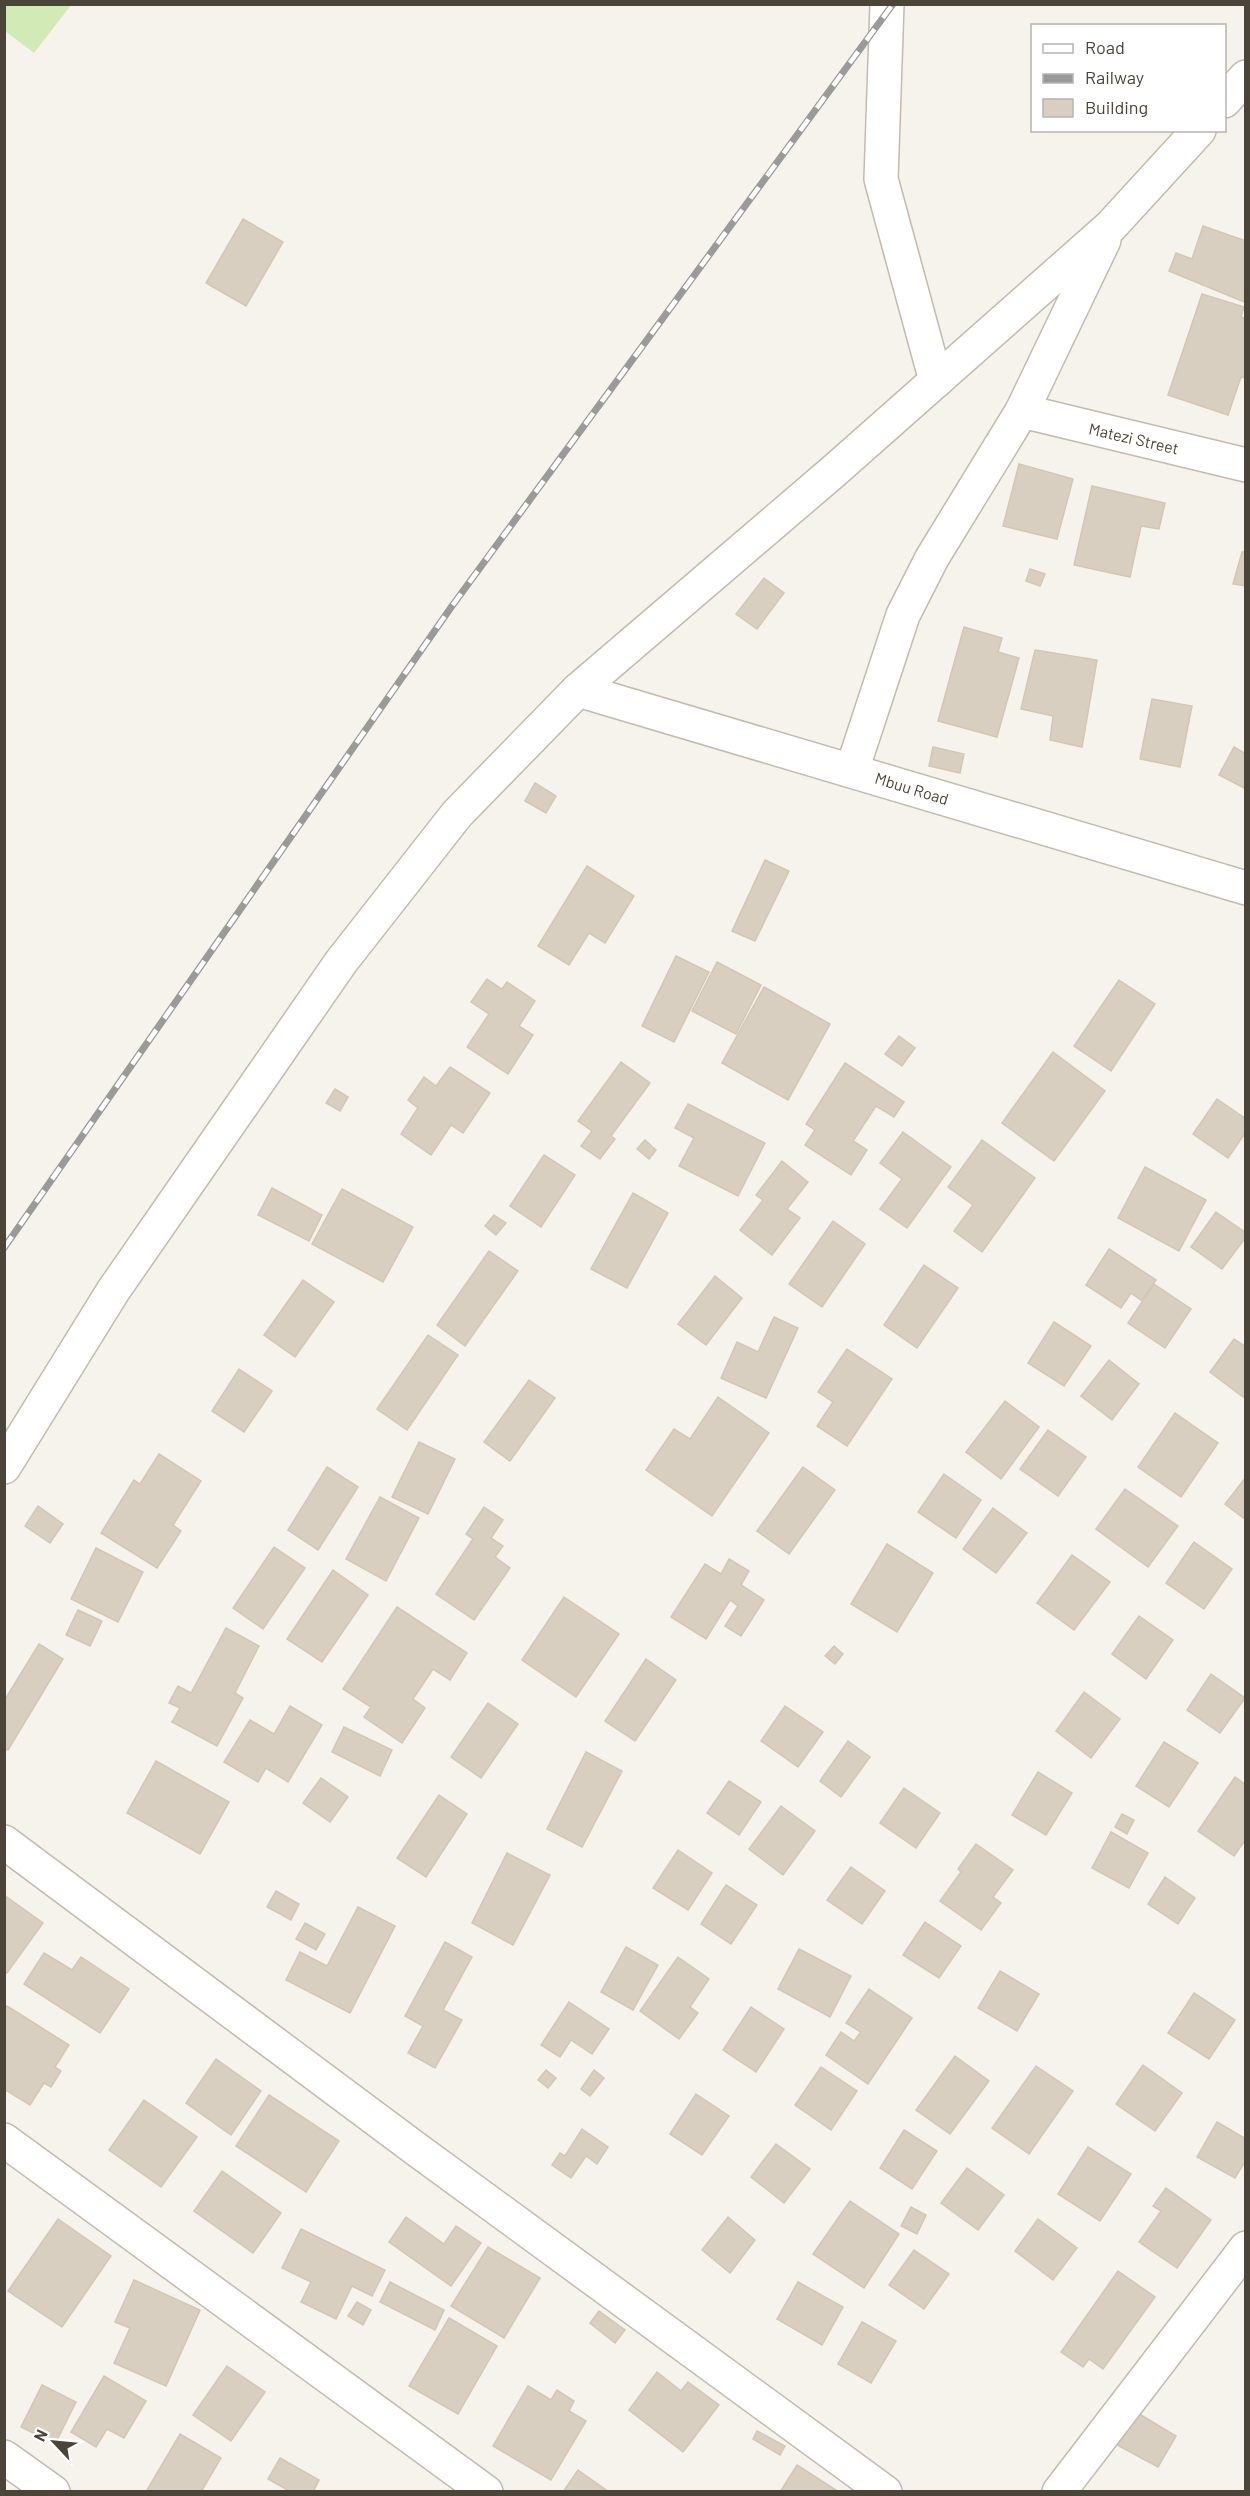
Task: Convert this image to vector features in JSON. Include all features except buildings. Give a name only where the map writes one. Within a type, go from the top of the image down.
[{"type":"street","points":[[887,4],[881,178],[936,381]]},
{"type":"street","points":[[1226,99],[1245,77]]},
{"type":"street","points":[[4,1467],[113,1291],[341,962],[457,814],[578,690],[936,381],[1111,226],[1197,132]]},
{"type":"street","points":[[852,770],[903,615],[937,549],[1022,411],[1111,226]]},
{"type":"street","name":"Matezi Street","points":[[1022,411],[1245,465]]},
{"type":"street","name":"Mbuu Road","points":[[578,690],[1245,888]]},
{"type":"street","points":[[4,1842],[425,2156],[885,2492]]},
{"type":"street","points":[[4,2140],[486,2492]]},
{"type":"street","points":[[1059,2492],[1245,2248]]},
{"type":"street","points":[[4,2457],[53,2492]]},
{"type":"green space","points":[[4,5],[71,5],[34,53],[5,31]]},
{"type":"railway","points":[[4,1248],[452,606],[893,4]]}]
